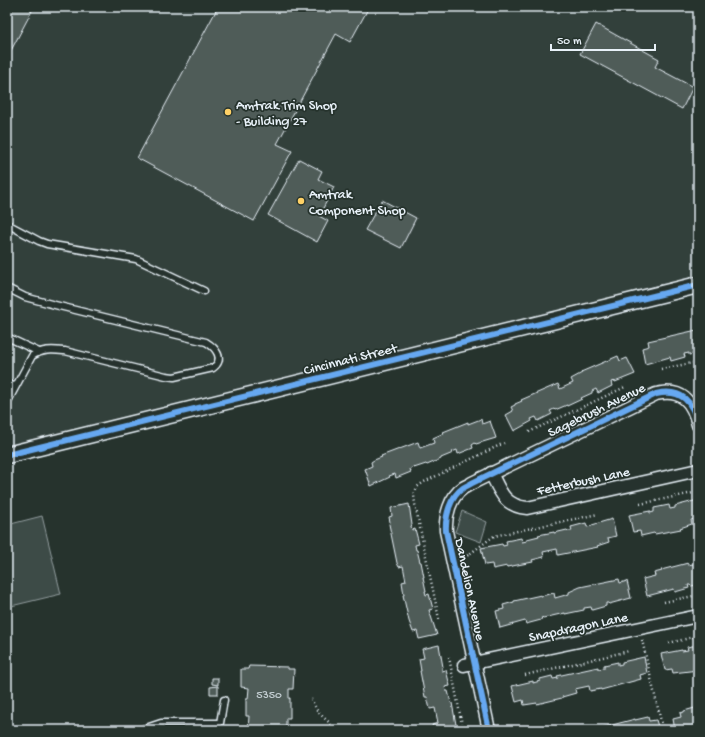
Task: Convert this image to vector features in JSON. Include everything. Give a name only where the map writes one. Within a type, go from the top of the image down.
[{"type":"street","name":"Cincinnati Street","points":[[7,455],[698,286]]},
{"type":"street","name":"Sagebrush Avenue","points":[[491,473],[656,394],[669,392],[684,398],[693,408],[698,425]]},
{"type":"street","name":"Fetterbush Lane","points":[[491,473],[503,497],[516,506],[527,508],[698,470]]},
{"type":"street","name":"Dandelion Avenue","points":[[488,730],[469,664],[446,521],[451,502],[462,489],[491,473]]},
{"type":"street","name":"Snapdragon Lane","points":[[469,664],[698,616]]},
{"type":"lane","points":[[7,224],[39,241],[48,244],[136,259],[204,291]]},
{"type":"lane","points":[[7,288],[25,297],[206,342],[214,346],[218,352],[219,358],[217,365],[213,368],[174,377],[64,351],[49,349],[32,356],[7,403]]},
{"type":"lane","points":[[7,337],[39,352]]},
{"type":"lane","points":[[7,383],[15,387]]},
{"type":"lane","points":[[140,730],[161,723],[220,723],[224,700]]},
{"type":"path","points":[[661,369],[698,362]]},
{"type":"path","points":[[529,432],[625,387]]},
{"type":"path","points":[[640,504],[698,492]]},
{"type":"path","points":[[453,565],[494,536],[598,514]]},
{"type":"path","points":[[664,602],[698,595]]},
{"type":"path","points":[[640,628],[663,730]]},
{"type":"path","points":[[669,642],[698,636]]},
{"type":"path","points":[[525,675],[629,651]]},
{"type":"path","points":[[449,657],[463,730]]},
{"type":"path","points":[[311,699],[318,712],[333,726]]},
{"type":"shaded area","points":[[7,7],[698,7],[698,279],[7,448]]},
{"type":"shaded area","points":[[462,511],[487,522],[481,542],[455,532]]},
{"type":"shaded area","points":[[42,516],[61,594],[7,607],[7,525]]},
{"type":"building","points":[[7,7],[34,7],[7,58]]},
{"type":"building","name":"Amtrak Trim Shop - Building 27","points":[[218,7],[369,7],[350,42],[336,34],[277,144],[292,151],[254,221],[137,158]]},
{"type":"building","points":[[596,24],[659,59],[655,67],[693,87],[682,109],[580,54]]},
{"type":"building","name":"Amtrak Component Shop","points":[[299,159],[322,171],[318,179],[334,187],[319,216],[328,221],[317,242],[268,215]]},
{"type":"building","points":[[382,200],[416,218],[401,248],[365,230]]},
{"type":"building","points":[[697,330],[698,353],[689,355],[689,353],[684,354],[685,357],[671,361],[670,357],[645,364],[642,348],[649,346],[648,341]]},
{"type":"building","points":[[618,356],[620,361],[627,358],[635,374],[615,382],[611,382],[612,386],[598,393],[596,389],[592,391],[592,393],[581,398],[582,399],[567,406],[554,409],[550,411],[552,414],[538,421],[536,417],[531,419],[532,421],[514,431],[506,415],[513,411],[511,407],[515,404],[558,384],[560,389],[573,383],[571,379],[582,373],[581,372]]},
{"type":"building","points":[[481,419],[482,424],[490,421],[496,438],[476,444],[475,443],[472,445],[473,448],[458,454],[457,450],[427,465],[413,467],[410,469],[411,472],[396,478],[395,474],[389,476],[390,477],[371,486],[365,469],[372,466],[371,462],[374,460],[418,442],[420,448],[434,443],[433,438],[444,433],[443,432],[468,422],[468,424]]},
{"type":"building","points":[[698,500],[698,518],[691,520],[692,524],[680,528],[681,529],[641,536],[640,531],[633,532],[629,515],[650,511],[650,513],[654,512],[654,508],[669,505],[670,509],[675,508],[675,506]]},
{"type":"building","points":[[409,504],[412,530],[415,529],[419,544],[415,545],[416,550],[421,562],[426,595],[429,594],[433,609],[429,610],[437,635],[419,639],[417,631],[413,632],[409,621],[403,595],[402,582],[406,581],[403,566],[399,567],[397,563],[389,524],[389,517],[392,516],[391,508]]},
{"type":"building","points":[[612,519],[616,536],[608,538],[609,542],[597,546],[598,547],[558,555],[557,549],[543,552],[544,557],[532,560],[533,562],[507,567],[493,569],[492,564],[485,565],[481,548],[502,544],[503,546],[507,545],[506,541],[521,538],[522,542],[527,541],[527,539],[539,536],[538,535],[567,530],[572,531],[571,527],[586,523],[587,527]]},
{"type":"building","points":[[688,563],[688,565],[698,563],[698,585],[688,585],[689,588],[675,592],[674,589],[647,596],[643,579],[655,576],[654,573],[662,571],[661,570]]},
{"type":"building","points":[[619,579],[620,583],[627,581],[631,598],[609,604],[606,603],[606,606],[592,610],[591,607],[584,608],[584,610],[542,617],[541,620],[526,624],[525,621],[500,628],[496,611],[504,609],[503,605],[514,601],[554,593],[555,598],[569,594],[569,592],[580,587]]},
{"type":"building","points":[[439,645],[443,667],[442,671],[446,670],[450,686],[445,687],[452,703],[457,730],[434,730],[432,725],[438,723],[435,708],[430,709],[427,697],[425,697],[419,659],[424,658],[422,649]]},
{"type":"building","points":[[698,645],[698,670],[673,673],[672,669],[665,670],[661,654],[688,650],[687,647]]},
{"type":"building","points":[[644,657],[647,673],[640,675],[641,679],[601,690],[590,691],[589,686],[575,689],[576,693],[537,704],[524,705],[523,700],[516,702],[512,686],[533,681],[533,683],[540,681],[540,679],[552,676],[553,679],[558,678],[557,676],[598,667],[598,669],[604,668],[604,665],[618,662],[618,665],[622,664],[622,662]]},
{"type":"building","points":[[249,666],[288,667],[288,669],[294,669],[293,689],[289,689],[290,718],[286,718],[286,730],[248,730],[249,716],[246,716],[246,699],[248,699],[249,688],[241,687],[241,669],[248,669]]},
{"type":"building","points":[[212,678],[218,678],[218,685],[212,684]]},
{"type":"building","points":[[218,686],[218,694],[210,694],[210,687]]},
{"type":"building","points":[[698,707],[698,729],[675,730],[673,719],[681,717],[680,713],[684,711]]},
{"type":"building","points":[[648,717],[649,721],[656,720],[659,730],[597,729],[635,719]]},
{"type":"cycle path","points":[[7,455],[698,285]]},
{"type":"cycle path","points":[[489,730],[446,531],[446,519],[449,507],[455,496],[463,488],[472,483],[656,394],[673,393],[685,399],[693,410],[698,425]]},
{"type":"place","name":"Amtrak Trim Shop - Building 27","points":[[228,112]]},
{"type":"place","name":"Amtrak Component Shop","points":[[301,201]]}]
